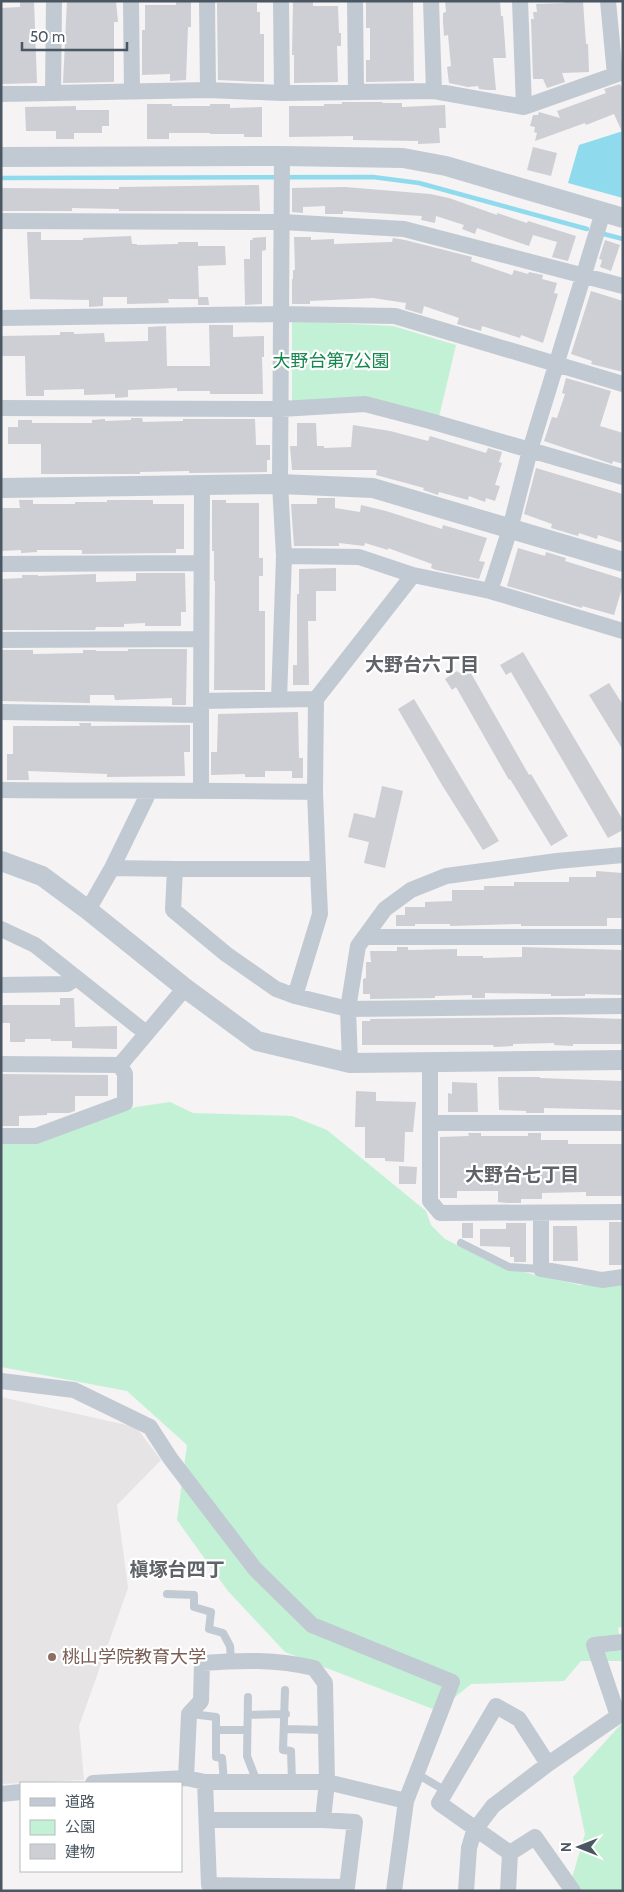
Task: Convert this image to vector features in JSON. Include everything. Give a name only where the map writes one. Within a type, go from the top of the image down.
[{"type":"street","points":[[53,93],[54,1]]},
{"type":"street","points":[[131,1],[132,91]]},
{"type":"street","points":[[207,1],[208,90]]},
{"type":"street","points":[[281,1],[282,93]]},
{"type":"street","points":[[356,1],[356,92]]},
{"type":"street","points":[[431,1],[434,90]]},
{"type":"street","points":[[520,1],[524,107]]},
{"type":"street","points":[[1,94],[208,90],[282,93],[434,90],[524,107],[619,74],[608,1]]},
{"type":"street","points":[[1,157],[282,170],[403,158],[446,166],[623,218]]},
{"type":"street","points":[[279,699],[284,556],[280,484],[282,409],[282,170]]},
{"type":"street","points":[[490,591],[510,528],[530,450],[603,212]]},
{"type":"street","points":[[1,221],[283,222],[404,229],[623,286]]},
{"type":"street","points":[[1,318],[282,314],[395,316],[623,384]]},
{"type":"street","points":[[1,408],[282,409],[365,404],[623,477]]},
{"type":"street","points":[[1,488],[280,484],[373,488],[623,562]]},
{"type":"street","points":[[202,486],[200,563],[202,789]]},
{"type":"street","points":[[284,556],[359,557],[413,575],[490,591],[623,630]]},
{"type":"street","points":[[1,564],[200,563]]},
{"type":"street","points":[[295,996],[320,914],[315,792],[316,699],[413,575]]},
{"type":"street","points":[[1,640],[200,639]]},
{"type":"street","points":[[1,712],[201,708],[279,699],[316,699]]},
{"type":"street","points":[[1,790],[149,792],[202,789],[315,792]]},
{"type":"street","points":[[88,910],[112,868],[149,792]]},
{"type":"street","points":[[350,1063],[348,1009],[358,946],[385,908],[411,890],[446,876],[558,861],[623,855]]},
{"type":"street","points":[[1,861],[42,876],[88,910],[185,988],[257,1041],[350,1063],[623,1060]]},
{"type":"street","points":[[112,868],[318,869]]},
{"type":"street","points":[[175,869],[174,910],[226,954],[276,989],[295,996],[348,1009],[623,1006]]},
{"type":"street","points":[[1,929],[35,945],[146,1033]]},
{"type":"street","points":[[365,937],[623,937]]},
{"type":"street","points":[[1,985],[67,984],[76,978]]},
{"type":"street","points":[[120,1064],[185,988]]},
{"type":"street","points":[[430,1062],[430,1201],[440,1213],[623,1212]]},
{"type":"street","points":[[1,1064],[120,1064]]},
{"type":"street","points":[[1,1136],[36,1136],[125,1104],[124,1074],[120,1064]]},
{"type":"street","points":[[431,1123],[623,1123]]},
{"type":"street","points":[[542,1212],[541,1269],[602,1280],[623,1277]]},
{"type":"street","points":[[1,1381],[74,1390],[150,1427],[170,1458],[255,1569],[312,1625],[452,1682],[406,1800],[394,1891]]},
{"type":"street","points":[[466,1891],[469,1848],[476,1829],[493,1806],[548,1764],[618,1716],[594,1645],[623,1642]]},
{"type":"street","points":[[186,1778],[188,1714],[200,1700],[202,1662],[231,1660],[287,1662],[314,1668],[326,1683],[327,1782],[323,1820]]},
{"type":"street","points":[[510,1853],[439,1803],[496,1706],[519,1719],[548,1764]]},
{"type":"street","points":[[112,1782],[186,1778],[205,1782],[327,1782],[406,1800]]},
{"type":"street","points":[[205,1782],[209,1885],[348,1889],[355,1822],[323,1820],[207,1820]]},
{"type":"street","points":[[1,1794],[20,1792]]},
{"type":"street","points":[[510,1853],[534,1837],[573,1891]]},
{"type":"street","points":[[508,1891],[510,1853]]},
{"type":"lane","points":[[461,1243],[509,1267],[541,1269]]},
{"type":"lane","points":[[167,1594],[194,1595],[194,1607],[211,1612],[209,1629],[223,1633],[230,1646],[231,1660]]},
{"type":"lane","points":[[285,1690],[286,1714],[283,1750],[291,1751],[292,1782]]},
{"type":"lane","points":[[248,1697],[247,1756],[257,1782]]},
{"type":"lane","points":[[188,1714],[216,1717],[216,1757],[222,1758],[224,1782]]},
{"type":"lane","points":[[248,1714],[286,1714]]},
{"type":"lane","points":[[285,1729],[326,1730]]},
{"type":"lane","points":[[216,1730],[247,1730]]},
{"type":"lane","points":[[416,1774],[446,1791]]},
{"type":"shaded area","name":"桃山学院教育大学","points":[[1,1397],[136,1427],[161,1460],[117,1505],[128,1588],[79,1726],[84,1780],[1,1784]]},
{"type":"green space","name":"大野台第7公園","points":[[292,321],[393,326],[456,345],[439,417],[292,402]]},
{"type":"green space","points":[[170,1102],[193,1113],[292,1116],[327,1130],[426,1211],[431,1225],[445,1239],[483,1258],[531,1274],[580,1285],[623,1284],[623,1626],[618,1628],[623,1661],[581,1661],[564,1681],[471,1684],[438,1711],[285,1652],[228,1591],[177,1520],[187,1445],[127,1391],[1,1367],[1,1140],[58,1134],[136,1107]]},
{"type":"green space","points":[[623,1722],[623,1891],[568,1891],[585,1834],[573,1777]]},
{"type":"water","points":[[623,131],[623,198],[568,183],[579,145]]},
{"type":"building","points":[[20,1],[34,1],[37,83],[1,84],[1,8],[20,7]]},
{"type":"building","points":[[67,1],[116,1],[118,22],[114,22],[114,82],[63,83]]},
{"type":"building","points":[[293,1],[313,1],[313,6],[338,6],[341,46],[337,46],[338,82],[294,83],[294,55],[292,55]]},
{"type":"building","points":[[366,1],[413,1],[414,81],[366,82],[366,60],[370,60],[370,28],[366,28]]},
{"type":"building","points":[[445,1],[500,1],[506,58],[493,58],[496,90],[479,89],[478,86],[468,87],[449,83],[447,67],[451,66],[448,35],[444,36],[443,21],[443,13],[446,12]]},
{"type":"building","points":[[564,1],[583,1],[589,72],[562,73],[565,82],[547,88],[543,79],[533,79],[531,19],[534,19],[533,12],[537,12],[536,4],[564,3]]},
{"type":"building","points":[[176,2],[191,2],[191,27],[188,27],[186,80],[170,81],[170,74],[142,75],[142,30],[145,30],[145,5],[176,5]]},
{"type":"building","points":[[217,3],[257,3],[257,12],[260,12],[260,34],[264,34],[264,82],[218,80]]},
{"type":"building","points":[[620,84],[623,90],[623,134],[614,114],[535,141],[537,133],[534,132],[535,127],[530,126],[533,115],[538,115],[539,112],[560,118],[557,111],[606,93],[604,89]]},
{"type":"building","points":[[342,102],[402,103],[402,107],[445,105],[446,128],[439,128],[440,143],[418,144],[418,141],[353,140],[353,136],[289,137],[289,106],[324,106],[324,104],[342,104]]},
{"type":"building","points":[[147,104],[210,106],[210,104],[230,104],[230,108],[262,107],[262,137],[244,137],[244,134],[169,133],[169,139],[147,139]]},
{"type":"building","points":[[76,106],[76,110],[109,110],[109,126],[102,126],[102,133],[74,133],[74,139],[56,139],[56,131],[26,131],[25,107]]},
{"type":"building","points":[[533,147],[557,153],[551,176],[527,170]]},
{"type":"building","points":[[259,185],[260,211],[119,211],[119,209],[72,208],[72,211],[1,211],[1,188],[119,189],[119,187]]},
{"type":"building","points":[[345,187],[430,194],[449,198],[497,215],[497,213],[527,223],[528,221],[576,236],[568,261],[552,257],[557,242],[533,235],[529,246],[477,228],[475,234],[462,229],[464,225],[436,216],[435,223],[421,220],[422,216],[343,211],[343,214],[325,214],[325,206],[303,207],[303,213],[292,212],[292,188]]},
{"type":"building","points":[[27,232],[41,232],[41,240],[83,240],[83,238],[131,236],[132,244],[137,245],[198,242],[198,246],[225,246],[226,265],[198,266],[199,297],[208,297],[209,305],[198,305],[198,299],[168,299],[169,303],[127,304],[127,297],[103,297],[103,306],[89,307],[89,300],[30,299]]},
{"type":"building","points":[[266,237],[266,250],[262,251],[262,304],[245,305],[244,259],[250,259],[250,240],[253,240],[252,238]]},
{"type":"building","points":[[294,237],[311,237],[311,240],[334,239],[334,244],[392,242],[393,238],[472,257],[471,261],[512,275],[514,270],[528,274],[529,272],[543,275],[542,279],[557,283],[554,293],[558,294],[543,343],[521,335],[520,338],[482,326],[481,331],[457,324],[459,318],[424,306],[422,314],[405,309],[406,303],[373,298],[310,301],[310,304],[292,304],[292,279],[293,270],[295,270]]},
{"type":"building","points":[[605,240],[620,245],[611,271],[600,267],[602,260],[599,259]]},
{"type":"building","points":[[591,291],[623,301],[623,372],[591,364],[592,361],[571,354]]},
{"type":"building","points":[[209,325],[233,325],[233,337],[264,336],[264,357],[262,357],[263,394],[210,394],[210,391],[177,391],[177,388],[128,390],[128,397],[115,398],[115,394],[84,395],[84,389],[44,390],[44,396],[26,396],[25,356],[1,356],[1,336],[60,335],[60,332],[74,332],[74,334],[104,333],[105,342],[148,341],[148,327],[166,326],[167,366],[210,366]]},
{"type":"building","points":[[566,378],[611,391],[600,426],[623,433],[623,464],[613,461],[612,464],[544,441],[552,417],[557,418],[565,394],[562,393]]},
{"type":"building","points":[[131,418],[142,418],[143,422],[183,421],[183,419],[255,419],[256,445],[270,445],[270,460],[267,460],[267,472],[189,473],[189,471],[140,472],[140,474],[41,474],[41,444],[8,444],[8,427],[18,427],[18,420],[32,420],[32,423],[92,423],[92,420],[131,420]]},
{"type":"building","points":[[297,423],[316,423],[317,446],[324,446],[324,448],[351,447],[353,425],[390,431],[428,441],[430,436],[486,453],[488,448],[502,452],[499,462],[502,463],[495,485],[500,486],[495,501],[486,498],[485,502],[469,496],[468,500],[439,492],[438,495],[423,490],[424,488],[376,475],[377,470],[292,470],[290,446],[297,446]]},
{"type":"building","points":[[536,468],[623,494],[623,543],[598,535],[597,539],[579,533],[578,536],[551,528],[552,524],[524,514]]},
{"type":"building","points":[[317,498],[335,498],[335,508],[360,512],[361,505],[442,529],[443,525],[487,538],[479,561],[485,562],[479,579],[436,570],[431,568],[432,564],[388,548],[388,550],[365,543],[364,546],[339,543],[339,546],[294,546],[291,504],[317,504]]},
{"type":"building","points":[[19,500],[33,500],[33,504],[75,504],[75,502],[107,502],[107,500],[153,500],[153,504],[184,504],[184,549],[176,549],[176,553],[82,554],[82,550],[37,550],[37,552],[21,553],[21,550],[1,551],[1,508],[20,508]]},
{"type":"building","points":[[212,500],[226,500],[226,503],[259,503],[259,558],[263,558],[263,576],[259,576],[259,611],[265,611],[265,690],[214,690],[215,581],[214,551],[212,551]]},
{"type":"building","points":[[518,548],[545,556],[546,552],[566,558],[565,561],[623,579],[614,615],[582,606],[582,608],[507,586]]},
{"type":"building","points":[[336,568],[336,591],[316,591],[316,621],[308,621],[309,685],[293,685],[293,665],[297,665],[299,569]]},
{"type":"building","points":[[136,573],[185,573],[186,612],[181,612],[181,626],[145,626],[145,623],[124,624],[124,627],[96,627],[95,630],[1,630],[1,579],[22,578],[22,575],[96,574],[96,582],[136,581]]},
{"type":"building","points":[[128,649],[187,649],[186,705],[172,705],[172,698],[115,700],[114,695],[90,695],[90,703],[1,701],[1,650],[33,650],[33,654],[83,653],[83,650],[128,651]]},
{"type":"building","points":[[523,652],[623,820],[623,830],[608,838],[511,672],[506,675],[500,665]]},
{"type":"building","points":[[468,668],[529,775],[531,774],[568,836],[551,846],[509,780],[456,687],[452,690],[445,679],[457,671],[459,673]]},
{"type":"building","points":[[609,683],[623,705],[623,750],[589,695]]},
{"type":"building","points":[[414,699],[499,841],[483,850],[442,785],[398,709]]},
{"type":"building","points":[[298,712],[299,758],[303,758],[303,778],[292,778],[292,771],[265,771],[265,777],[245,777],[245,774],[211,775],[211,752],[217,752],[218,714]]},
{"type":"building","points":[[79,723],[91,723],[91,726],[190,725],[190,752],[184,752],[185,776],[107,777],[107,774],[28,771],[29,780],[7,780],[7,754],[13,754],[13,726],[80,726]]},
{"type":"building","points":[[382,786],[403,791],[385,868],[364,863],[369,842],[348,837],[354,813],[375,818]]},
{"type":"building","points":[[596,871],[623,873],[623,918],[607,918],[607,926],[521,926],[521,924],[450,926],[450,924],[415,924],[415,926],[396,926],[396,915],[405,915],[405,907],[425,907],[425,902],[452,901],[452,890],[484,890],[484,886],[514,886],[514,882],[569,882],[569,877],[596,877]]},
{"type":"building","points":[[397,947],[408,947],[408,950],[457,949],[457,956],[483,956],[483,958],[522,957],[522,947],[623,950],[623,995],[585,994],[585,996],[551,996],[551,994],[485,993],[485,998],[472,998],[472,995],[435,996],[435,998],[370,999],[370,994],[363,994],[363,979],[366,978],[366,962],[371,962],[370,951],[397,951]]},
{"type":"building","points":[[60,998],[74,998],[75,1027],[117,1026],[117,1049],[72,1048],[72,1041],[51,1041],[51,1039],[25,1039],[25,1042],[10,1042],[10,1023],[1,1023],[1,1005],[60,1005]]},
{"type":"building","points":[[562,1017],[623,1019],[623,1044],[573,1044],[573,1046],[554,1045],[554,1043],[513,1044],[513,1046],[494,1047],[493,1045],[362,1045],[362,1021],[370,1021],[370,1019]]},
{"type":"building","points":[[1,1074],[108,1075],[108,1096],[75,1096],[75,1111],[19,1116],[19,1126],[1,1126]]},
{"type":"building","points":[[498,1077],[623,1081],[623,1110],[544,1108],[544,1113],[526,1113],[526,1111],[499,1110]]},
{"type":"building","points":[[452,1082],[477,1083],[478,1112],[448,1112],[448,1093],[452,1094]]},
{"type":"building","points":[[356,1091],[376,1092],[376,1101],[416,1102],[413,1132],[405,1132],[404,1162],[385,1161],[385,1158],[365,1158],[365,1127],[355,1127]]},
{"type":"building","points":[[468,1133],[481,1133],[481,1136],[528,1136],[528,1133],[541,1133],[541,1140],[568,1140],[568,1144],[623,1144],[623,1196],[586,1196],[586,1192],[542,1193],[542,1199],[521,1199],[521,1203],[506,1203],[498,1202],[498,1191],[457,1191],[457,1198],[440,1198],[440,1137],[469,1136]]},
{"type":"building","points":[[399,1166],[417,1167],[416,1184],[399,1184]]},
{"type":"building","points":[[609,1222],[623,1222],[622,1265],[609,1265]]},
{"type":"building","points":[[462,1223],[473,1223],[473,1238],[462,1238]]},
{"type":"building","points":[[506,1223],[526,1223],[526,1262],[514,1262],[514,1257],[510,1257],[510,1247],[480,1246],[480,1229],[506,1229]]},
{"type":"building","points":[[553,1226],[577,1226],[578,1261],[553,1261]]},
{"type":"waterway","points":[[1,178],[373,177],[419,183],[587,229]]},
{"type":"waterway","points":[[600,233],[623,239]]},
{"type":"place","name":"桃山学院教育大学","points":[[52,1657]]},
{"type":"district","name":"大野台六丁目","points":[[422,664]]},
{"type":"district","name":"大野台七丁目","points":[[522,1174]]},
{"type":"district","name":"槇塚台四丁","points":[[177,1569]]}]
